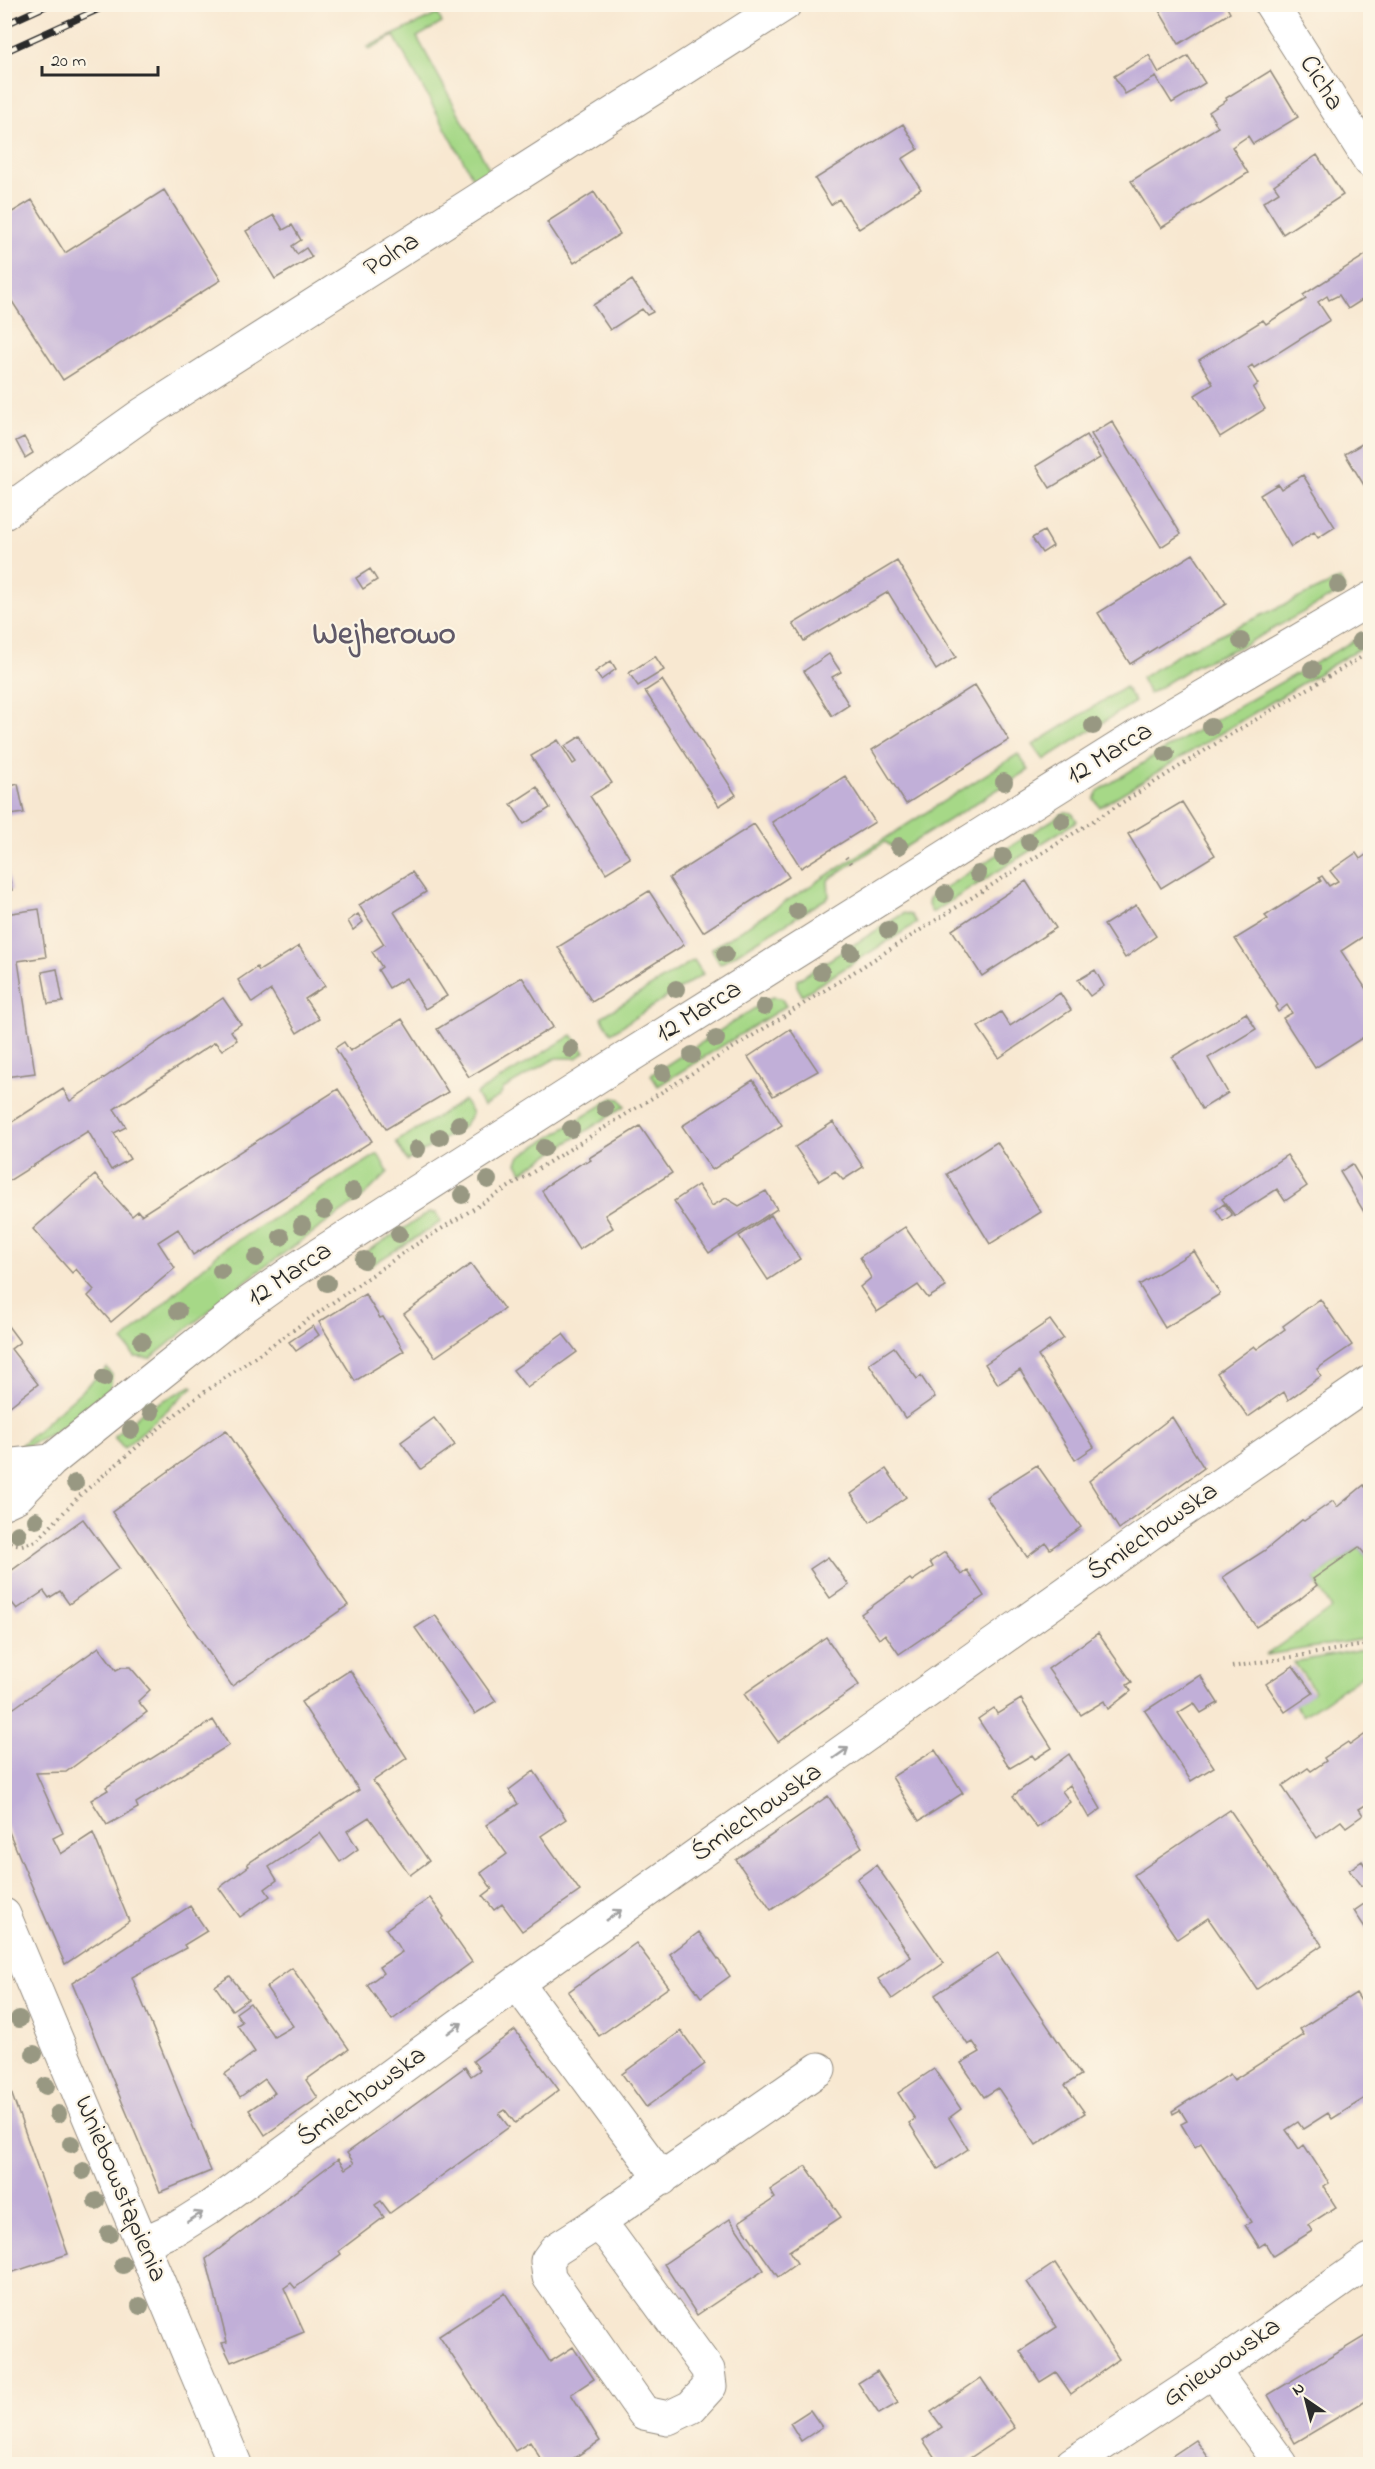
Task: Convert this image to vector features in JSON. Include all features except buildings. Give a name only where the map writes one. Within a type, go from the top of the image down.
[{"type":"street","name":"Polna","points":[[4,513],[143,414],[785,4]]},
{"type":"street","name":"Cicha","points":[[1271,4],[1371,161]]},
{"type":"street","name":"12 Marca","points":[[4,1502],[17,1496],[51,1461],[243,1307],[292,1272],[630,1055],[1157,724],[1371,599]]},
{"type":"street","name":"Śmiechowska","points":[[143,2243],[179,2227],[209,2208],[517,1983],[1149,1534],[1371,1382]]},
{"type":"street","points":[[4,1466],[51,1461]]},
{"type":"street","name":"Wniebowstąpienia","points":[[4,1915],[143,2243],[224,2460]]},
{"type":"street","points":[[517,1983],[662,2179]]},
{"type":"street","points":[[591,2227],[602,2228],[611,2237],[708,2370],[710,2386],[692,2407],[668,2418],[644,2413],[549,2277],[547,2261],[555,2250],[662,2179],[819,2069]]},
{"type":"street","name":"Gniewowska","points":[[1072,2464],[1214,2371],[1371,2259]]},
{"type":"street","points":[[1214,2371],[1281,2464]]},
{"type":"path","points":[[4,1529],[10,1543],[22,1545],[37,1541],[79,1496],[189,1403],[412,1247],[781,1018],[1114,807],[1371,652]]},
{"type":"path","points":[[846,857],[851,864]]},
{"type":"path","points":[[1232,1667],[1371,1644]]},
{"type":"green space","points":[[438,14],[442,23],[417,37],[493,176],[478,187],[394,36],[369,49],[367,47]]},
{"type":"green space","points":[[1340,579],[1345,589],[1244,645],[1194,666],[1149,694],[1141,678],[1182,652]]},
{"type":"green space","points":[[1365,634],[1370,636],[1370,642],[1100,807],[1094,799],[1098,791],[1172,745]]},
{"type":"green space","points":[[1125,687],[1135,702],[1044,760],[1033,745]]},
{"type":"green space","points":[[1018,754],[1029,770],[899,851],[885,842],[828,880],[829,897],[720,964],[711,949]]},
{"type":"green space","points":[[1065,812],[1072,813],[1077,821],[932,913],[928,905],[929,898]]},
{"type":"green space","points":[[904,913],[911,915],[917,923],[802,995],[797,986],[797,980]]},
{"type":"green space","points":[[694,960],[703,974],[611,1033],[601,1017]]},
{"type":"green space","points":[[772,997],[781,998],[786,1006],[658,1086],[651,1075]]},
{"type":"green space","points":[[572,1035],[585,1052],[576,1058],[556,1058],[503,1089],[500,1096],[483,1106],[476,1094]]},
{"type":"green space","points":[[613,1098],[620,1099],[625,1106],[522,1172],[517,1163],[520,1156]]},
{"type":"green space","points":[[464,1100],[472,1114],[463,1127],[407,1161],[396,1142]]},
{"type":"green space","points":[[378,1154],[388,1172],[363,1197],[252,1276],[151,1358],[135,1357],[123,1341],[222,1250]]},
{"type":"green space","points":[[430,1212],[436,1213],[441,1222],[367,1268],[360,1265],[356,1258]]},
{"type":"green space","points":[[107,1368],[112,1375],[110,1391],[53,1433],[13,1452]]},
{"type":"green space","points":[[193,1387],[124,1448],[114,1437],[143,1411]]},
{"type":"green space","points":[[1359,1547],[1368,1558],[1370,1556],[1370,1638],[1266,1655],[1332,1608],[1313,1579]]},
{"type":"green space","points":[[1370,1648],[1370,1670],[1303,1716],[1295,1704],[1315,1691],[1294,1662]]},
{"type":"railway","points":[[4,25],[50,4]]},
{"type":"railway","points":[[4,52],[110,4]]},
{"type":"district","name":"Wejherowo","points":[[384,635]]}]
